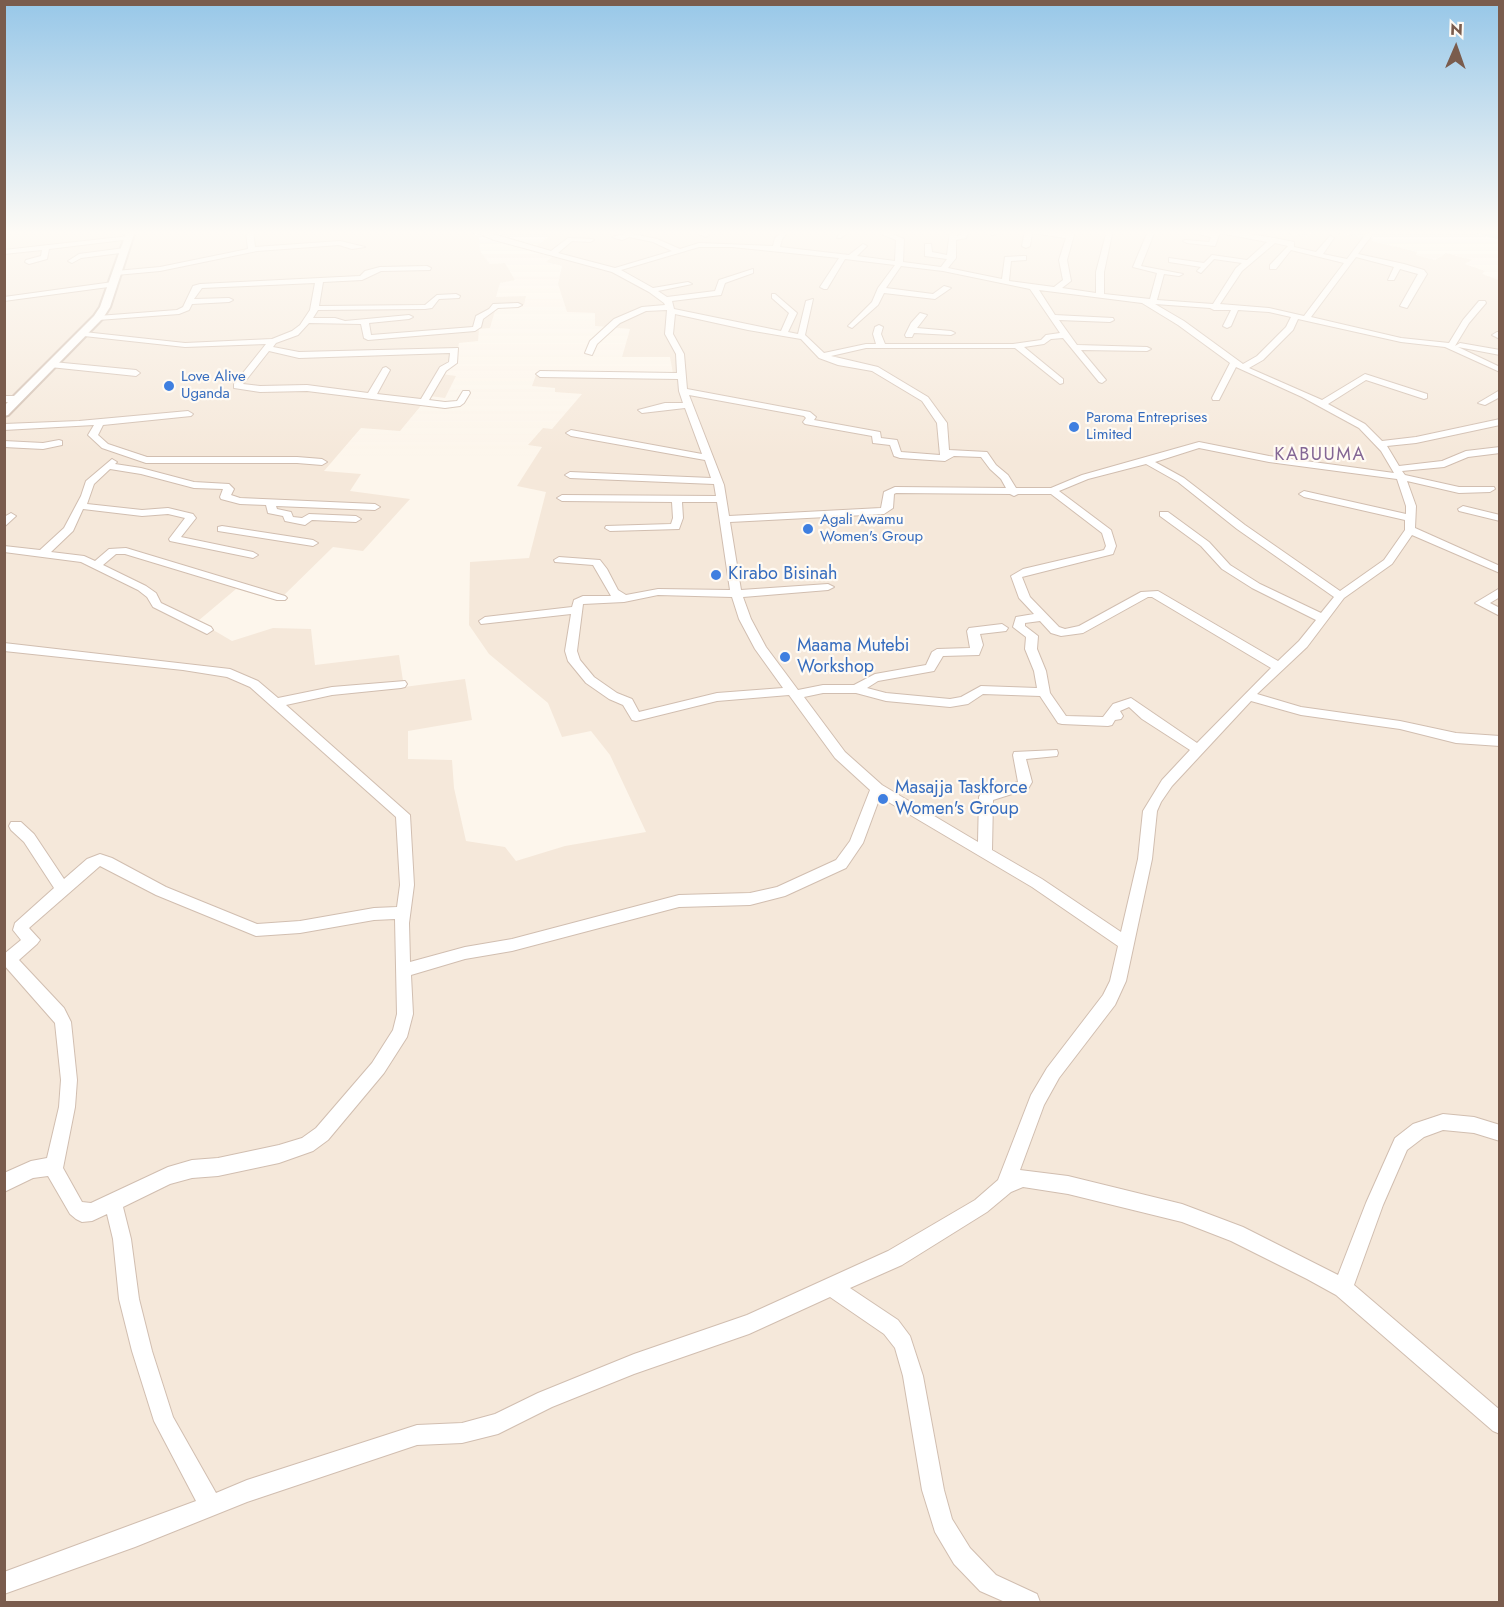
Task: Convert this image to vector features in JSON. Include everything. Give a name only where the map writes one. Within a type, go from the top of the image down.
[{"type":"street","points":[[4,414],[84,334],[105,306]]},
{"type":"street","points":[[98,318],[175,313],[184,310],[187,306]]},
{"type":"street","points":[[84,334],[185,345],[271,344],[299,331],[315,308],[429,306]]},
{"type":"street","points":[[364,321],[366,336],[370,338],[475,329],[479,318],[496,306]]},
{"type":"street","points":[[669,306],[669,334],[680,354],[682,390],[717,481],[737,594],[752,634],[794,693],[840,754],[877,789],[1065,900],[1126,944]]},
{"type":"street","points":[[589,353],[593,343],[617,321],[645,309],[669,306],[801,336],[807,339],[816,352],[822,356],[841,363],[875,369],[925,399],[942,423],[945,458]]},
{"type":"street","points":[[784,333],[793,314],[785,306]]},
{"type":"street","points":[[801,336],[809,306]]},
{"type":"street","points":[[852,326],[872,306]]},
{"type":"street","points":[[1046,306],[1074,347],[1102,380]]},
{"type":"street","points":[[1005,1186],[1026,1129],[1048,1083],[1109,1000],[1118,981],[1145,859],[1150,811],[1167,783],[1248,696],[1303,644],[1340,596],[1378,571],[1402,545],[1411,524],[1411,506],[1399,473],[1380,444],[1362,426],[1322,404],[1239,365],[1154,306]]},
{"type":"street","points":[[1192,306],[1263,309],[1401,340],[1500,353]]},
{"type":"street","points":[[1306,318],[1315,306]]},
{"type":"street","points":[[1452,345],[1466,322],[1479,306]]},
{"type":"street","points":[[1227,327],[1235,309]]},
{"type":"street","points":[[905,345],[911,330],[923,315]]},
{"type":"street","points":[[1216,398],[1229,370],[1260,358],[1290,328],[1296,315]]},
{"type":"street","points":[[307,321],[335,320],[345,323],[409,317]]},
{"type":"street","points":[[1054,317],[1110,320]]},
{"type":"street","points":[[879,327],[877,334],[881,345]]},
{"type":"street","points":[[911,330],[951,333]]},
{"type":"street","points":[[822,356],[852,348],[881,345],[961,348],[1044,342],[1049,337],[1065,335]]},
{"type":"street","points":[[271,344],[237,386],[266,389],[307,388],[456,405],[462,402],[466,393]]},
{"type":"street","points":[[271,344],[295,355],[455,350],[454,362],[442,369],[424,402]]},
{"type":"street","points":[[1016,345],[1060,381]]},
{"type":"street","points":[[1452,345],[1500,370]]},
{"type":"street","points":[[1074,347],[1147,349]]},
{"type":"street","points":[[53,365],[136,373]]},
{"type":"street","points":[[371,396],[386,370]]},
{"type":"street","points":[[540,374],[682,376]]},
{"type":"street","points":[[1322,404],[1365,377],[1424,396]]},
{"type":"street","points":[[682,390],[807,414],[811,417],[808,422],[877,434],[876,441],[894,442],[897,454],[900,455],[945,458],[950,453],[984,454],[993,467],[1005,477],[1014,493]]},
{"type":"street","points":[[1482,403],[1500,393]]},
{"type":"street","points":[[4,399],[19,399]]},
{"type":"street","points":[[642,410],[689,405]]},
{"type":"street","points":[[4,427],[188,414]]},
{"type":"street","points":[[100,422],[93,435],[105,446],[156,461],[297,460],[322,462]]},
{"type":"street","points":[[1380,444],[1416,440],[1500,422]]},
{"type":"street","points":[[572,434],[710,458]]},
{"type":"street","points":[[4,444],[43,446],[59,443]]},
{"type":"street","points":[[723,519],[884,511],[888,508],[889,492],[895,490],[1014,493],[1053,491],[1062,485],[1085,477],[1203,445],[1269,459],[1399,473],[1459,490],[1490,489]]},
{"type":"street","points":[[1399,473],[1444,464],[1466,454],[1500,450]]},
{"type":"street","points":[[43,553],[69,529],[81,506],[89,483],[107,466],[126,454]]},
{"type":"street","points":[[1147,461],[1181,480],[1241,527],[1340,596]]},
{"type":"street","points":[[107,466],[141,471],[194,485],[226,486],[229,489],[225,496],[227,498],[270,503],[375,507]]},
{"type":"street","points":[[570,474],[717,481]]},
{"type":"street","points":[[1053,491],[1107,532],[1112,546],[1108,552],[1027,571],[1016,576],[1025,598],[1055,630],[1065,633],[1089,626],[1145,594],[1154,593],[1280,668]]},
{"type":"street","points":[[1304,494],[1411,524],[1500,570]]},
{"type":"street","points":[[562,498],[720,499]]},
{"type":"street","points":[[610,528],[675,527],[678,517],[677,500]]},
{"type":"street","points":[[270,503],[272,511],[286,514],[290,519],[305,522],[309,517],[356,519]]},
{"type":"street","points":[[81,506],[142,513],[168,511],[189,516],[191,518],[174,539],[253,555]]},
{"type":"street","points":[[1463,509],[1500,518]]},
{"type":"street","points":[[1164,514],[1205,544],[1226,567],[1256,586],[1321,618]]},
{"type":"street","points":[[222,529],[254,536],[313,543]]},
{"type":"street","points":[[240,552],[254,536]]},
{"type":"street","points":[[4,549],[84,559],[142,588],[152,595],[157,605],[207,630]]},
{"type":"street","points":[[95,566],[113,551],[126,551],[281,598]]},
{"type":"street","points":[[559,560],[596,562],[613,592],[624,598]]},
{"type":"street","points":[[828,587],[737,594],[658,592],[624,598],[580,600],[576,610],[571,651],[573,661],[590,680],[613,696],[628,702],[636,717],[717,697],[794,693],[823,689],[856,689],[886,697],[950,703],[964,702],[981,690],[1044,692]]},
{"type":"street","points":[[1500,591],[1481,603],[1500,613]]},
{"type":"street","points":[[485,621],[576,610]]},
{"type":"street","points":[[1041,617],[1020,620],[1019,627],[1032,636],[1031,649],[1044,692],[1060,717],[1069,722],[1108,722],[1109,716],[1117,716],[1114,711],[1117,707],[1131,702],[1146,716],[1199,750]]},
{"type":"street","points":[[856,689],[875,678],[930,668],[936,655],[941,652],[975,652],[977,645],[973,631],[1002,628]]},
{"type":"street","points":[[4,647],[122,661],[159,662],[230,673],[254,684],[403,815],[407,885],[402,954],[405,1014],[401,1032],[378,1068],[322,1134],[307,1144],[279,1154],[218,1167],[192,1169],[168,1176],[92,1212],[82,1213],[76,1208],[54,1169],[67,1107],[69,1080],[63,1022],[58,1013],[9,959],[32,940],[20,927],[92,863],[100,860],[161,891],[213,910],[256,930],[300,927],[374,914],[404,913]]},
{"type":"street","points":[[277,703],[332,692],[401,684]]},
{"type":"street","points":[[1248,696],[1301,711],[1400,725],[1448,737],[1500,741]]},
{"type":"street","points":[[985,854],[986,797],[1023,786],[1025,782],[1019,755],[1052,753]]},
{"type":"street","points":[[404,970],[465,952],[512,945],[679,901],[750,899],[780,892],[841,864],[856,843],[877,789]]},
{"type":"street","points":[[16,826],[29,838],[63,889]]},
{"type":"street","points":[[1343,1288],[1375,1203],[1401,1144],[1419,1130],[1443,1122],[1474,1125],[1500,1133]]},
{"type":"street","points":[[4,1183],[40,1167],[54,1169]]},
{"type":"street","points":[[4,1583],[135,1536],[247,1491],[417,1435],[462,1433],[498,1424],[545,1400],[591,1381],[749,1324],[833,1288],[895,1258],[943,1231],[981,1206],[1005,1186],[1022,1178],[1037,1179],[1182,1213],[1236,1234],[1343,1288],[1500,1424]]},
{"type":"street","points":[[113,1201],[122,1239],[129,1299],[142,1351],[164,1420],[211,1506]]},
{"type":"street","points":[[833,1288],[891,1327],[903,1343],[913,1376],[933,1490],[943,1524],[962,1556],[988,1583],[1029,1602]]},
{"type":"shaded area","points":[[5,306],[510,306],[496,307],[490,328],[479,329],[478,341],[459,343],[455,364],[445,369],[442,374],[456,376],[445,398],[429,396],[400,431],[361,428],[324,471],[361,474],[350,491],[410,499],[363,551],[333,547],[278,601],[236,589],[198,621],[232,641],[273,628],[311,629],[315,665],[399,655],[404,687],[465,679],[472,720],[408,731],[408,759],[452,760],[454,788],[466,841],[505,847],[516,861],[565,846],[646,832],[610,755],[591,731],[562,737],[548,703],[489,654],[469,625],[470,562],[529,558],[546,492],[517,486],[542,447],[528,445],[543,428],[552,429],[582,394],[555,392],[555,388],[532,386],[537,372],[673,374],[670,357],[622,357],[630,329],[595,326],[595,313],[567,312],[565,306],[1499,306],[1499,1602],[5,1602]]},
{"type":"place","name":"Love Alive Uganda","points":[[169,386]]},
{"type":"place","name":"Paroma Entreprises Limited","points":[[1074,427]]},
{"type":"place","name":"Agali Awamu Women's Group","points":[[808,529]]},
{"type":"place","name":"Kirabo Bisinah","points":[[716,575]]},
{"type":"place","name":"Maama Mutebi Workshop","points":[[785,657]]},
{"type":"place","name":"Masajja Taskforce Women's Group","points":[[883,799]]},
{"type":"district","name":"KABUUMA","points":[[1320,456]]}]
